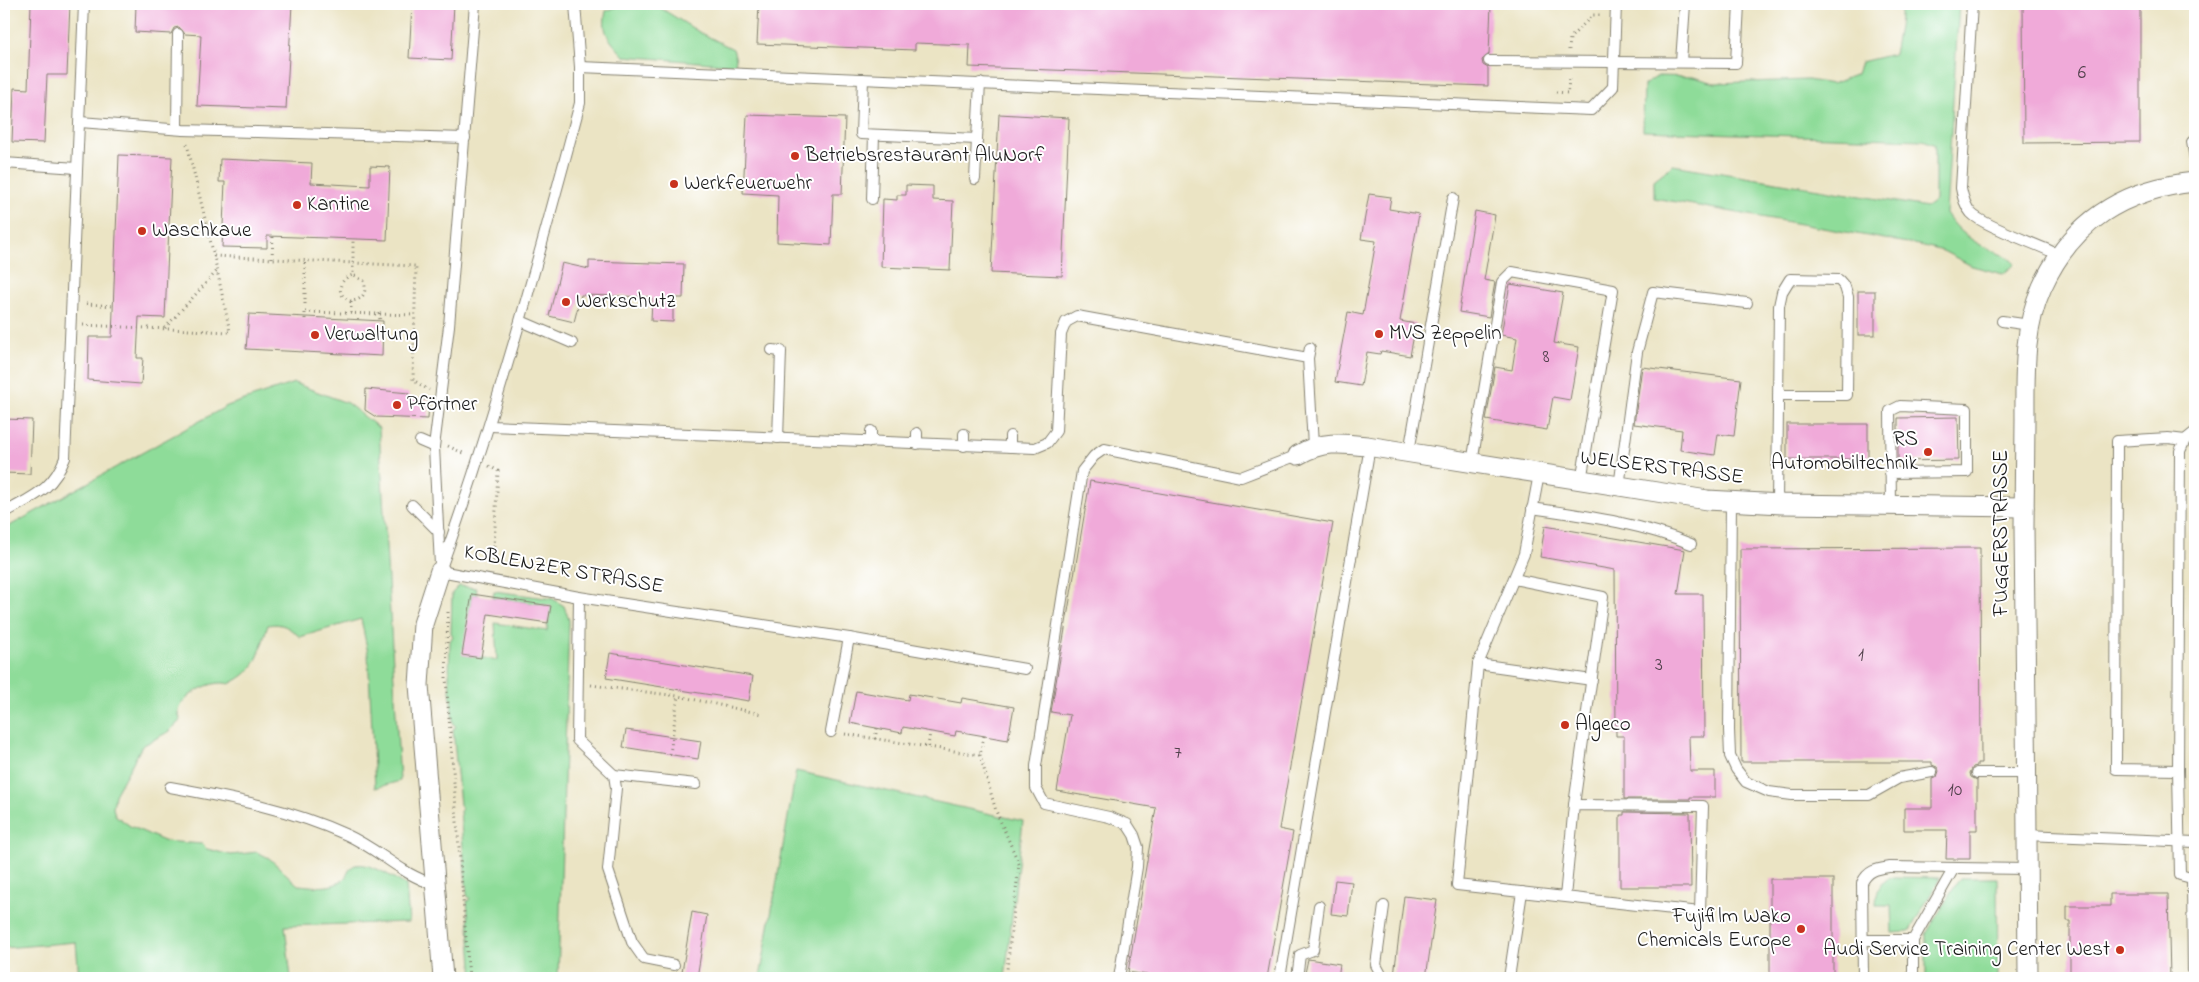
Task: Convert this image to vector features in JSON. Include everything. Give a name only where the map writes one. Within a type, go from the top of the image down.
[{"type":"street","name":"FUGGERSTRASSE","points":[[2028,978],[2024,507],[2025,360],[2030,325],[2042,286],[2059,255],[2074,236],[2090,222],[2119,203],[2160,187],[2195,182]]},
{"type":"street","name":"WELSERSTRASSE","points":[[1306,451],[1342,443],[1370,446],[1707,500],[1777,504],[2024,507]]},
{"type":"street","name":"KOBLENZER STRASSE","points":[[440,571],[423,624],[419,658],[443,978]]},
{"type":"lane","points":[[4,513],[51,484],[58,475],[65,458],[84,4]]},
{"type":"lane","points":[[440,571],[435,443],[449,326],[475,4]]},
{"type":"lane","points":[[440,571],[476,460],[490,426],[521,321],[580,103],[580,67],[575,4]]},
{"type":"lane","points":[[580,67],[1590,110],[1613,88],[1616,4]]},
{"type":"lane","points":[[1681,62],[1685,4]]},
{"type":"lane","points":[[1489,61],[1736,63],[1738,4]]},
{"type":"lane","points":[[1972,4],[1961,188],[1966,207],[1980,220],[2059,255]]},
{"type":"lane","points":[[178,34],[180,129]]},
{"type":"lane","points":[[863,78],[860,134],[977,139]]},
{"type":"lane","points":[[975,179],[980,83]]},
{"type":"lane","points":[[80,122],[180,129],[465,138]]},
{"type":"lane","points":[[872,199],[874,135]]},
{"type":"lane","points":[[2192,142],[2195,159]]},
{"type":"lane","points":[[4,163],[77,168]]},
{"type":"lane","points":[[1409,452],[1453,198]]},
{"type":"lane","points":[[1472,463],[1502,282],[1512,272],[1613,290],[1581,481]]},
{"type":"lane","points":[[1777,504],[1778,394],[1779,306],[1782,292],[1790,279],[1839,280],[1845,287],[1848,297],[1847,394],[1778,394]]},
{"type":"lane","points":[[1619,487],[1637,352],[1653,292],[1747,303]]},
{"type":"lane","points":[[490,426],[778,438],[823,435],[871,437],[917,444],[1035,448],[1048,443],[1056,431],[1061,334],[1066,322],[1077,316],[1117,319],[1309,353],[1306,451],[1241,477],[1104,450],[1094,456],[1082,471],[1036,766],[1036,788],[1044,804],[1109,817],[1127,824],[1134,834],[1138,847],[1137,866],[1119,978]]},
{"type":"lane","points":[[521,321],[572,343]]},
{"type":"lane","points":[[2002,321],[2030,325]]},
{"type":"lane","points":[[772,350],[781,350],[778,438]]},
{"type":"lane","points":[[1890,473],[1968,472],[1967,409],[1900,406],[1890,411],[1890,473],[1891,506]]},
{"type":"lane","points":[[2193,978],[2194,879],[2180,876],[2178,770],[2180,451],[2185,440],[2195,432]]},
{"type":"lane","points":[[917,433],[917,444]]},
{"type":"lane","points":[[964,434],[964,446]]},
{"type":"lane","points":[[1010,436],[1010,447]]},
{"type":"lane","points":[[2178,770],[2116,769],[2117,441],[2168,438],[2185,440]]},
{"type":"lane","points":[[420,441],[435,443]]},
{"type":"lane","points":[[1280,978],[1370,446]]},
{"type":"lane","points":[[1539,474],[1524,554],[1478,664],[1458,885],[1700,912],[1703,806],[1574,805]]},
{"type":"lane","points":[[1732,501],[1729,730],[1730,756],[1736,769],[1746,782],[1750,784],[1769,792],[1792,795],[1869,795],[1899,778],[1932,772]]},
{"type":"lane","points":[[412,504],[438,532]]},
{"type":"lane","points":[[1532,508],[1604,519],[1676,538],[1691,544]]},
{"type":"lane","name":"KOBLENZER STRASSE","points":[[440,571],[579,598],[849,638],[1025,669]]},
{"type":"lane","points":[[1514,579],[1603,598],[1574,805],[1565,897]]},
{"type":"lane","points":[[579,598],[577,740],[614,775],[696,784]]},
{"type":"lane","points":[[832,732],[849,638]]},
{"type":"lane","points":[[1478,664],[1592,680]]},
{"type":"lane","points":[[1977,773],[2026,773]]},
{"type":"lane","points":[[614,775],[616,788],[608,870],[632,942],[644,959],[674,964]]},
{"type":"lane","points":[[170,787],[243,800],[293,813],[347,835],[381,853],[402,869],[436,886]]},
{"type":"lane","points":[[2026,835],[2195,842]]},
{"type":"lane","points":[[1863,978],[1862,883],[1866,875],[1874,869],[1890,867],[2026,869]]},
{"type":"lane","points":[[1913,978],[1914,940],[1954,868]]},
{"type":"lane","points":[[1509,978],[1522,892]]},
{"type":"lane","points":[[1297,978],[1300,955],[1313,950],[1319,906]]},
{"type":"lane","points":[[1383,978],[1376,965],[1384,906]]},
{"type":"lane","points":[[1862,940],[1914,940]]},
{"type":"path","points":[[1548,92],[1568,93],[1570,38],[1593,14],[1615,15]]},
{"type":"path","points":[[70,325],[108,325],[230,332],[214,256],[180,129]]},
{"type":"path","points":[[272,258],[273,236]]},
{"type":"path","points":[[353,239],[353,275]]},
{"type":"path","points":[[214,256],[305,259],[416,266],[413,380],[434,394]]},
{"type":"path","points":[[305,259],[305,319]]},
{"type":"path","points":[[164,329],[217,271]]},
{"type":"path","points":[[353,275],[364,282],[366,288],[364,295],[358,300],[351,301],[343,297],[340,290],[341,282],[346,276],[353,275]]},
{"type":"path","points":[[350,313],[351,301]]},
{"type":"path","points":[[70,304],[113,306]]},
{"type":"path","points":[[305,312],[414,315]]},
{"type":"path","points":[[379,313],[380,321]]},
{"type":"path","points":[[435,443],[498,471],[491,582]]},
{"type":"path","points":[[448,609],[446,678],[470,978]]},
{"type":"path","points":[[578,683],[678,696],[762,714]]},
{"type":"path","points":[[670,754],[678,696]]},
{"type":"path","points":[[875,739],[877,728]]},
{"type":"path","points":[[832,732],[980,755]]},
{"type":"path","points":[[928,747],[930,732]]},
{"type":"path","points":[[984,736],[980,755],[996,810],[1019,864],[1006,978]]},
{"type":"green space","points":[[633,4],[659,7],[699,32],[733,49],[736,59],[735,65],[624,56],[611,41],[606,31],[606,11],[619,6]]},
{"type":"green space","points":[[1901,4],[1959,4],[1946,213],[1955,225],[1971,239],[2007,257],[2015,264],[2003,274],[1972,266],[1943,251],[1924,246],[1654,198],[1654,180],[1673,165],[1927,207],[1935,201],[1935,145],[1923,140],[1643,131],[1644,85],[1658,76],[1693,77],[1715,83],[1808,80],[1832,84],[1857,74],[1861,62],[1894,54]]},
{"type":"green space","points":[[294,383],[347,403],[379,428],[400,781],[375,788],[368,653],[361,619],[300,637],[286,626],[273,624],[268,625],[256,660],[247,673],[229,684],[215,684],[193,693],[179,710],[180,721],[168,732],[142,746],[115,795],[113,808],[115,815],[130,826],[164,841],[202,844],[207,849],[231,855],[257,852],[269,858],[298,885],[334,885],[344,879],[350,869],[356,865],[375,868],[406,885],[409,922],[285,926],[291,978],[79,978],[76,942],[4,948],[4,529],[227,406]]},
{"type":"green space","points":[[459,586],[476,588],[477,595],[472,594],[463,655],[497,660],[495,623],[547,631],[550,606],[493,597],[494,591],[553,599],[564,606],[569,620],[558,978],[473,978],[467,901],[470,899],[467,895],[460,811],[462,809],[460,805],[453,729],[456,727],[453,723],[449,678],[450,641],[453,636],[451,633],[452,593]]},
{"type":"green space","points":[[796,771],[1023,821],[1005,978],[760,978]]},
{"type":"green space","points":[[1894,877],[1940,878],[1909,932],[1892,933],[1891,905],[1876,905],[1880,887],[1885,881]]},
{"type":"green space","points":[[1960,878],[1997,878],[1998,978],[1926,978],[1926,934]]},
{"type":"building","points":[[31,4],[70,4],[67,75],[47,75],[44,143],[12,142],[14,88],[28,89]]},
{"type":"building","points":[[136,4],[292,4],[286,109],[197,106],[201,35],[185,34],[179,27],[174,28],[171,34],[135,32]]},
{"type":"building","points":[[412,4],[454,4],[451,60],[409,58]]},
{"type":"building","points":[[759,4],[1491,4],[1489,54],[1482,60],[1483,65],[1488,68],[1488,86],[969,67],[970,45],[915,43],[915,50],[757,44]]},
{"type":"building","points":[[2023,4],[2140,4],[2140,142],[2024,143]]},
{"type":"building","points":[[999,114],[1069,118],[1062,276],[991,273]]},
{"type":"building","name":"Betriebsrestaurant AluNorf","points":[[747,115],[845,118],[842,194],[833,194],[831,245],[777,242],[778,195],[743,193]]},
{"type":"building","name":"Waschkaue","points":[[119,155],[172,157],[165,318],[139,317],[137,358],[143,358],[141,384],[88,380],[89,337],[112,337]]},
{"type":"building","name":"Kantine","points":[[220,159],[312,163],[311,183],[370,186],[370,166],[390,167],[387,240],[267,236],[267,248],[222,247],[225,182],[219,182]]},
{"type":"building","points":[[906,185],[933,186],[933,200],[953,201],[950,270],[881,267],[883,199],[897,200],[897,195],[906,195]]},
{"type":"building","points":[[1369,194],[1391,197],[1389,209],[1419,214],[1400,321],[1416,324],[1410,356],[1381,351],[1380,354],[1367,352],[1361,386],[1335,382],[1348,312],[1363,315],[1376,241],[1361,239]]},
{"type":"building","points":[[1475,211],[1495,215],[1484,280],[1495,282],[1489,317],[1459,312]]},
{"type":"building","points":[[589,261],[684,264],[683,298],[673,298],[673,322],[651,321],[652,297],[581,295],[574,322],[549,316],[562,263],[589,269]]},
{"type":"building","points":[[1510,284],[1563,293],[1554,343],[1579,347],[1570,400],[1553,397],[1547,430],[1486,420],[1495,367],[1512,370],[1517,338],[1501,335]]},
{"type":"building","points":[[1858,291],[1875,291],[1875,335],[1858,335]]},
{"type":"building","name":"Verwaltung","points":[[249,314],[383,321],[382,356],[246,349]]},
{"type":"building","points":[[1642,367],[1741,379],[1734,436],[1718,434],[1715,455],[1680,450],[1682,430],[1634,424]]},
{"type":"building","name":"Pförtner","points":[[366,389],[409,393],[408,398],[429,400],[428,419],[376,417],[365,410]]},
{"type":"building","points":[[1958,417],[1959,460],[1898,461],[1898,418]]},
{"type":"building","points":[[4,419],[32,420],[30,474],[4,473]]},
{"type":"building","points":[[1787,424],[1868,424],[1868,459],[1787,459]]},
{"type":"building","points":[[1090,481],[1333,523],[1279,829],[1293,832],[1267,978],[1167,978],[1128,972],[1156,808],[1057,791],[1070,715],[1051,712]]},
{"type":"building","points":[[1545,526],[1685,550],[1678,594],[1703,594],[1704,736],[1689,736],[1690,771],[1715,771],[1715,797],[1624,799],[1624,736],[1616,736],[1615,570],[1540,557]]},
{"type":"building","points":[[1980,548],[1981,763],[1977,763],[1977,766],[1973,767],[1970,773],[1971,777],[1977,780],[1977,830],[1970,830],[1970,859],[1946,859],[1947,830],[1904,830],[1904,808],[1932,808],[1932,779],[1937,777],[1939,771],[1937,767],[1932,765],[1932,762],[1741,762],[1740,549]]},
{"type":"building","points":[[472,594],[551,606],[548,623],[488,614],[481,658],[462,655]]},
{"type":"building","points":[[610,653],[753,676],[749,701],[606,678]]},
{"type":"building","points":[[856,691],[908,700],[909,694],[961,703],[962,698],[1014,707],[1008,740],[956,731],[955,736],[903,727],[902,733],[850,723]]},
{"type":"building","points":[[626,730],[701,741],[698,759],[623,747]]},
{"type":"building","points":[[1624,812],[1690,813],[1691,887],[1620,887],[1620,815],[1624,815]]},
{"type":"building","name":"Fujifilm Wako Chemicals Europe","points":[[1770,879],[1833,879],[1833,978],[1770,978]]},
{"type":"building","points":[[1335,880],[1352,882],[1348,916],[1331,914]]},
{"type":"building","name":"Audi Service Training Center West","points":[[2110,894],[2168,894],[2170,978],[2070,978],[2070,921],[2067,921],[2067,906],[2110,906]]},
{"type":"building","points":[[1404,896],[1437,900],[1426,978],[1394,975]]},
{"type":"building","points":[[692,912],[707,915],[697,978],[681,978]]},
{"type":"building","points":[[1308,959],[1340,964],[1338,978],[1304,978]]},
{"type":"place","name":"Betriebsrestaurant AluNorf","points":[[795,156]]},
{"type":"place","name":"Werkfeuerwehr","points":[[674,184]]},
{"type":"place","name":"Kantine","points":[[297,205]]},
{"type":"place","name":"Waschkaue","points":[[142,231]]},
{"type":"place","name":"Werkschutz","points":[[566,302]]},
{"type":"place","name":"MVS Zeppelin","points":[[1379,334]]},
{"type":"place","name":"Verwaltung","points":[[315,335]]},
{"type":"place","name":"Pförtner","points":[[397,405]]},
{"type":"place","name":"RS Automobiltechnik","points":[[1928,452]]},
{"type":"place","name":"Algeco","points":[[1565,725]]},
{"type":"place","name":"Fujifilm Wako Chemicals Europe","points":[[1801,929]]},
{"type":"place","name":"Audi Service Training Center West","points":[[2120,950]]}]
